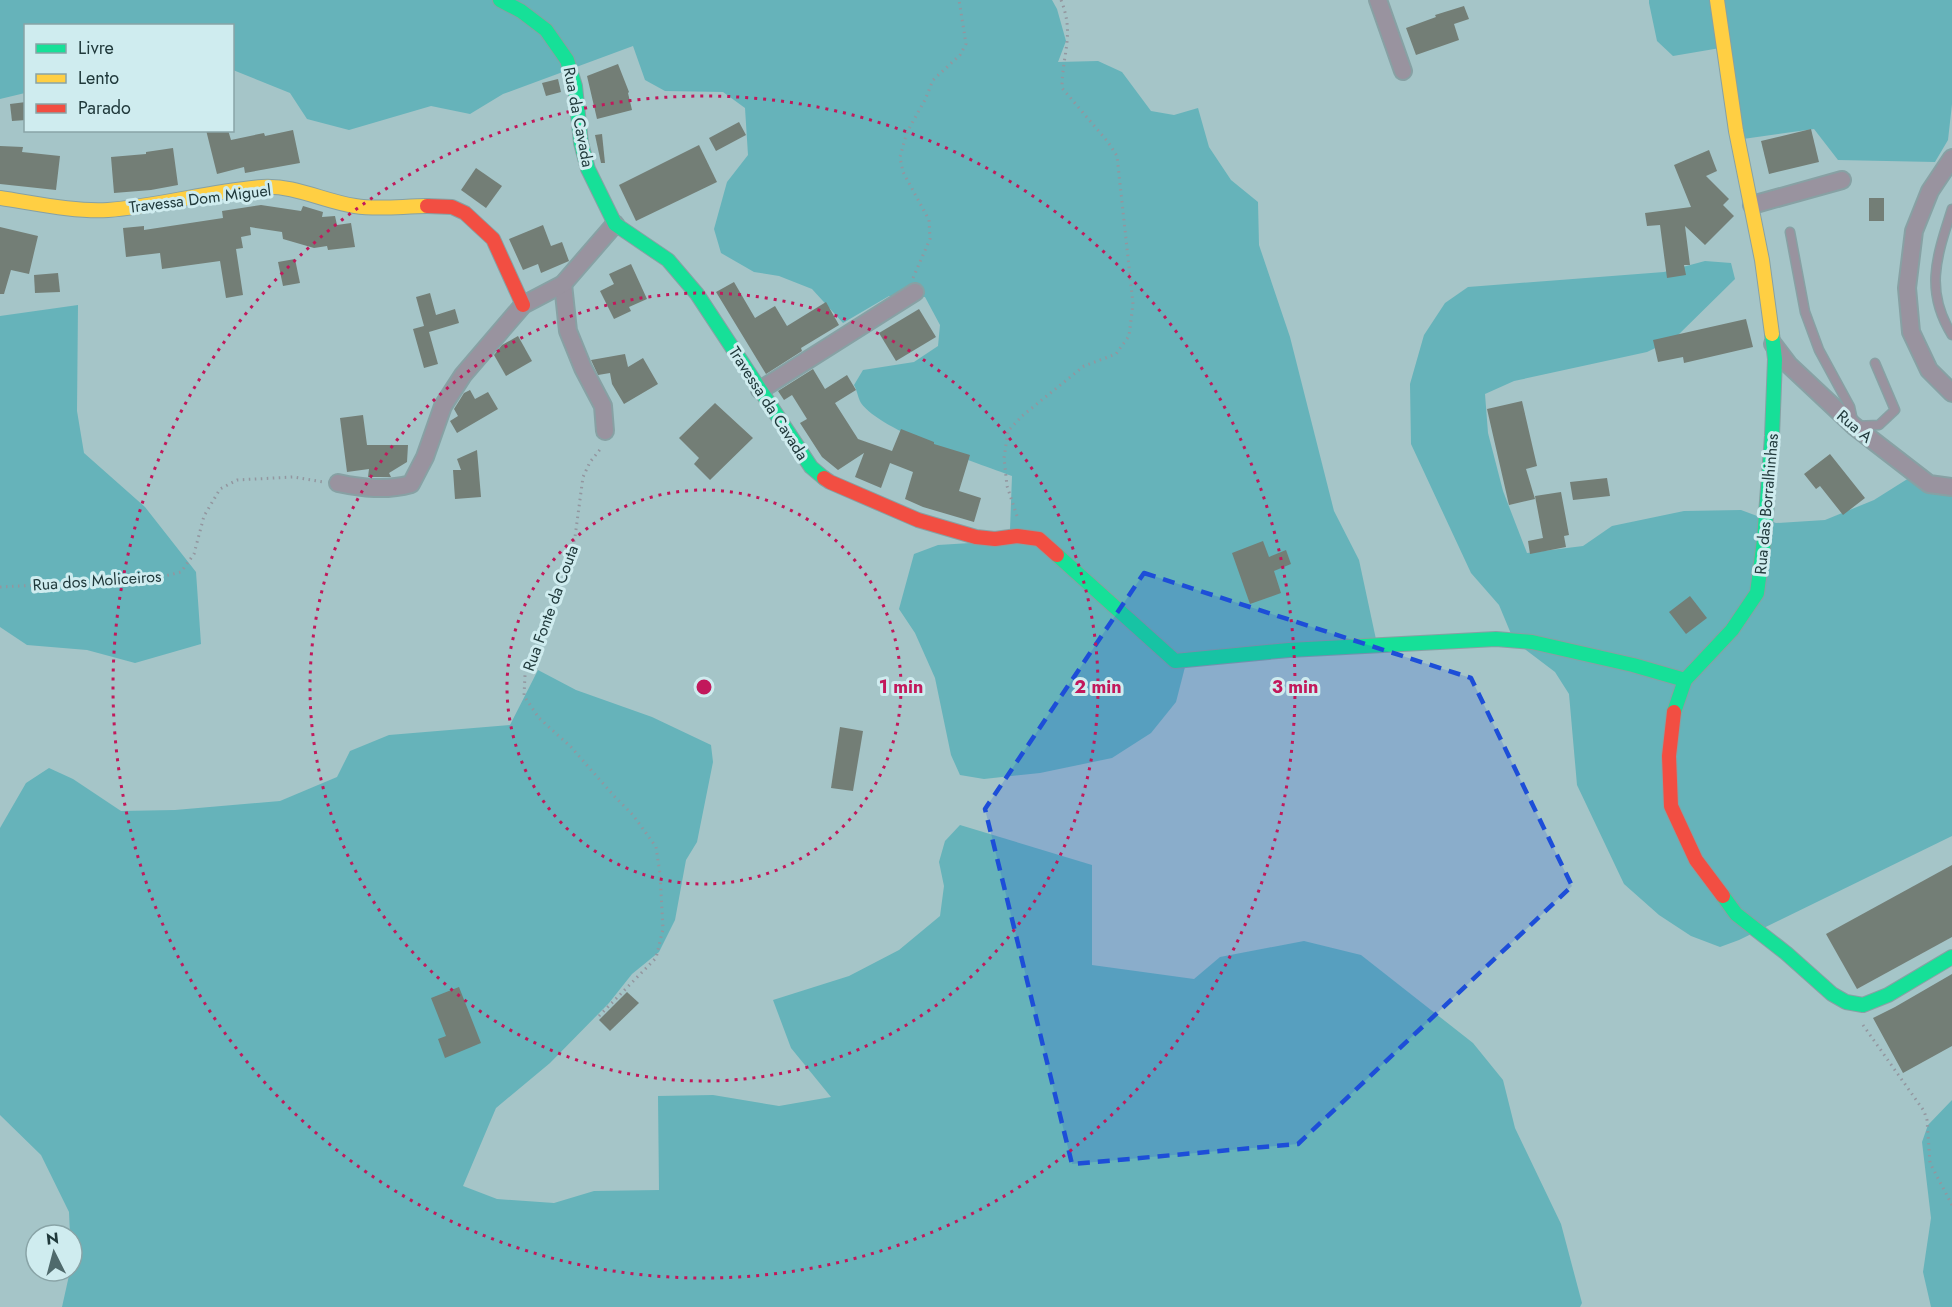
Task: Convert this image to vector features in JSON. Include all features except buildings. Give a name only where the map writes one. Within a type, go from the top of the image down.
[{"type":"street","name":"Rua da Cavada","points":[[500,0],[521,11],[546,30],[567,60],[576,86],[581,143],[588,169],[615,224]]},
{"type":"street","points":[[1378,0],[1403,71]]},
{"type":"street","name":"Rua das Borralhinhas","points":[[1717,0],[1736,131],[1762,260],[1775,359],[1772,436],[1764,540],[1757,593],[1732,630],[1685,680],[1674,712],[1668,756],[1671,806],[1696,860],[1736,914],[1786,953],[1832,994],[1846,1002]]},
{"type":"street","points":[[1951,162],[1930,191],[1914,231],[1907,288],[1911,332],[1929,369],[1952,393]]},
{"type":"street","points":[[1752,205],[1842,180]]},
{"type":"street","name":"Travessa Dom Miguel","points":[[0,198],[58,207],[106,210],[263,187],[291,188],[353,206],[452,207],[465,213],[494,239],[523,305]]},
{"type":"street","points":[[338,483],[361,488],[395,489],[411,484],[425,458],[443,406],[463,375],[523,305],[563,284],[615,224]]},
{"type":"street","name":"Travessa da Cavada","points":[[615,224],[668,260],[697,294],[811,467],[830,482],[918,520],[976,537],[995,539],[1017,536]]},
{"type":"street","points":[[563,284],[568,331],[583,368],[603,406],[605,431]]},
{"type":"street","points":[[760,390],[915,292]]},
{"type":"street","name":"Rua A","points":[[1773,344],[1789,365],[1854,426],[1929,484],[1952,487]]},
{"type":"street","points":[[1017,536],[1039,539],[1175,661],[1289,650],[1496,639],[1532,642],[1633,665],[1685,680]]},
{"type":"street","points":[[1846,1002],[1863,1005],[1888,995],[1952,957]]},
{"type":"lane","points":[[1952,209],[1937,256],[1934,290],[1944,322],[1952,335]]},
{"type":"lane","points":[[1790,232],[1805,312],[1819,350],[1850,407],[1854,426],[1879,425],[1895,410],[1875,363]]},
{"type":"path","points":[[915,292],[913,277],[930,239],[929,220],[903,172],[900,157],[907,132],[933,80],[960,55],[966,44],[959,0]]},
{"type":"path","points":[[1017,536],[1017,515],[1007,486],[1004,458],[1008,431],[1022,416],[1084,366],[1116,354],[1129,336],[1133,304],[1117,156],[1108,142],[1062,88],[1069,36],[1066,12],[1061,0]]},
{"type":"path","name":"Rua Fonte da Couta","points":[[599,1016],[656,958],[663,930],[656,848],[633,815],[572,747],[539,718],[525,696],[525,675],[533,647],[568,564],[575,537],[582,477],[603,445],[605,431]]},
{"type":"path","name":"Rua dos Moliceiros","points":[[0,587],[153,579],[181,572],[194,554],[204,516],[220,489],[237,480],[293,477],[338,483]]},
{"type":"path","points":[[1846,1002],[1924,1111],[1927,1120],[1930,1162],[1952,1205]]},
{"type":"highlighted area","points":[[1144,573],[1471,678],[1572,886],[1298,1144],[1072,1164],[985,809]]},
{"type":"shaded area","points":[[0,0],[1052,0],[1057,9],[1066,41],[1058,62],[1098,61],[1122,72],[1151,111],[1174,115],[1198,108],[1209,147],[1231,180],[1258,202],[1259,245],[1290,337],[1334,511],[1359,560],[1377,644],[1185,667],[1176,702],[1151,733],[1112,758],[1040,773],[984,779],[960,775],[951,755],[935,678],[915,633],[899,609],[914,554],[938,545],[1003,541],[1010,530],[1012,476],[908,435],[872,414],[860,401],[854,385],[863,370],[914,362],[938,346],[940,325],[925,297],[889,296],[843,323],[812,289],[779,276],[754,272],[721,253],[714,229],[727,182],[748,155],[745,108],[723,92],[665,91],[645,80],[633,46],[503,94],[470,114],[431,106],[349,130],[307,119],[290,93],[234,70],[234,24],[24,24],[24,93],[0,99]]},
{"type":"shaded area","points":[[1649,0],[1952,0],[1952,104],[1948,140],[1935,162],[1838,160],[1814,129],[1743,139],[1726,47],[1673,56],[1657,41]]},
{"type":"shaded area","points":[[1705,261],[1731,263],[1735,279],[1674,339],[1647,352],[1514,381],[1485,394],[1488,433],[1503,491],[1527,553],[1583,546],[1612,526],[1684,511],[1741,510],[1776,523],[1825,520],[1874,500],[1909,478],[1927,490],[1952,495],[1952,836],[1739,940],[1720,947],[1691,936],[1659,915],[1624,884],[1577,785],[1569,694],[1555,672],[1514,641],[1499,605],[1471,573],[1411,444],[1410,384],[1424,335],[1445,303],[1468,287],[1664,272]]},
{"type":"shaded area","points":[[78,305],[77,411],[84,453],[145,507],[196,572],[201,644],[135,663],[87,650],[27,645],[0,627],[0,316]]},
{"type":"shaded area","points":[[538,670],[576,690],[652,717],[711,745],[713,762],[697,842],[686,860],[675,920],[659,952],[632,974],[609,1003],[550,1063],[496,1108],[463,1186],[497,1199],[554,1203],[594,1191],[659,1190],[658,1096],[713,1095],[779,1106],[831,1097],[791,1048],[773,1000],[849,976],[899,950],[940,916],[944,886],[939,862],[945,841],[960,825],[1092,865],[1092,965],[1194,979],[1220,957],[1304,941],[1361,955],[1473,1043],[1503,1080],[1515,1128],[1561,1224],[1582,1303],[1580,1307],[62,1307],[67,1283],[84,1283],[84,1223],[69,1223],[69,1212],[41,1155],[0,1115],[0,828],[26,783],[49,768],[73,779],[121,811],[175,810],[280,801],[337,777],[350,751],[389,735],[510,725]]},
{"type":"shaded area","points":[[1952,1100],[1952,1307],[1931,1307],[1923,1272],[1931,1218],[1922,1142],[1928,1125]]},
{"type":"traffic: fast","points":[[500,0],[521,11],[546,30],[567,60],[575,86],[581,143],[588,169],[615,224],[668,260],[697,294],[811,467],[824,478]]},
{"type":"traffic: fast","points":[[1674,712],[1685,680],[1732,630],[1757,593],[1764,540],[1772,436],[1775,359],[1772,334]]},
{"type":"traffic: fast","points":[[1057,555],[1175,661],[1289,650],[1496,639],[1532,642],[1633,665],[1685,680]]},
{"type":"traffic: fast","points":[[1723,896],[1736,914],[1786,953],[1832,994],[1846,1002],[1863,1005],[1888,995],[1952,957]]},
{"type":"traffic: slow","points":[[1717,0],[1736,131],[1762,260],[1772,334]]},
{"type":"traffic: slow","points":[[0,198],[68,208],[108,210],[243,189],[274,187],[364,207],[427,206]]},
{"type":"traffic: jam","points":[[427,206],[452,207],[465,213],[493,239],[523,305]]},
{"type":"traffic: jam","points":[[824,478],[918,520],[976,537],[995,539],[1017,536],[1039,539],[1057,555]]},
{"type":"traffic: jam","points":[[1674,712],[1669,756],[1671,806],[1696,860],[1723,896]]}]
